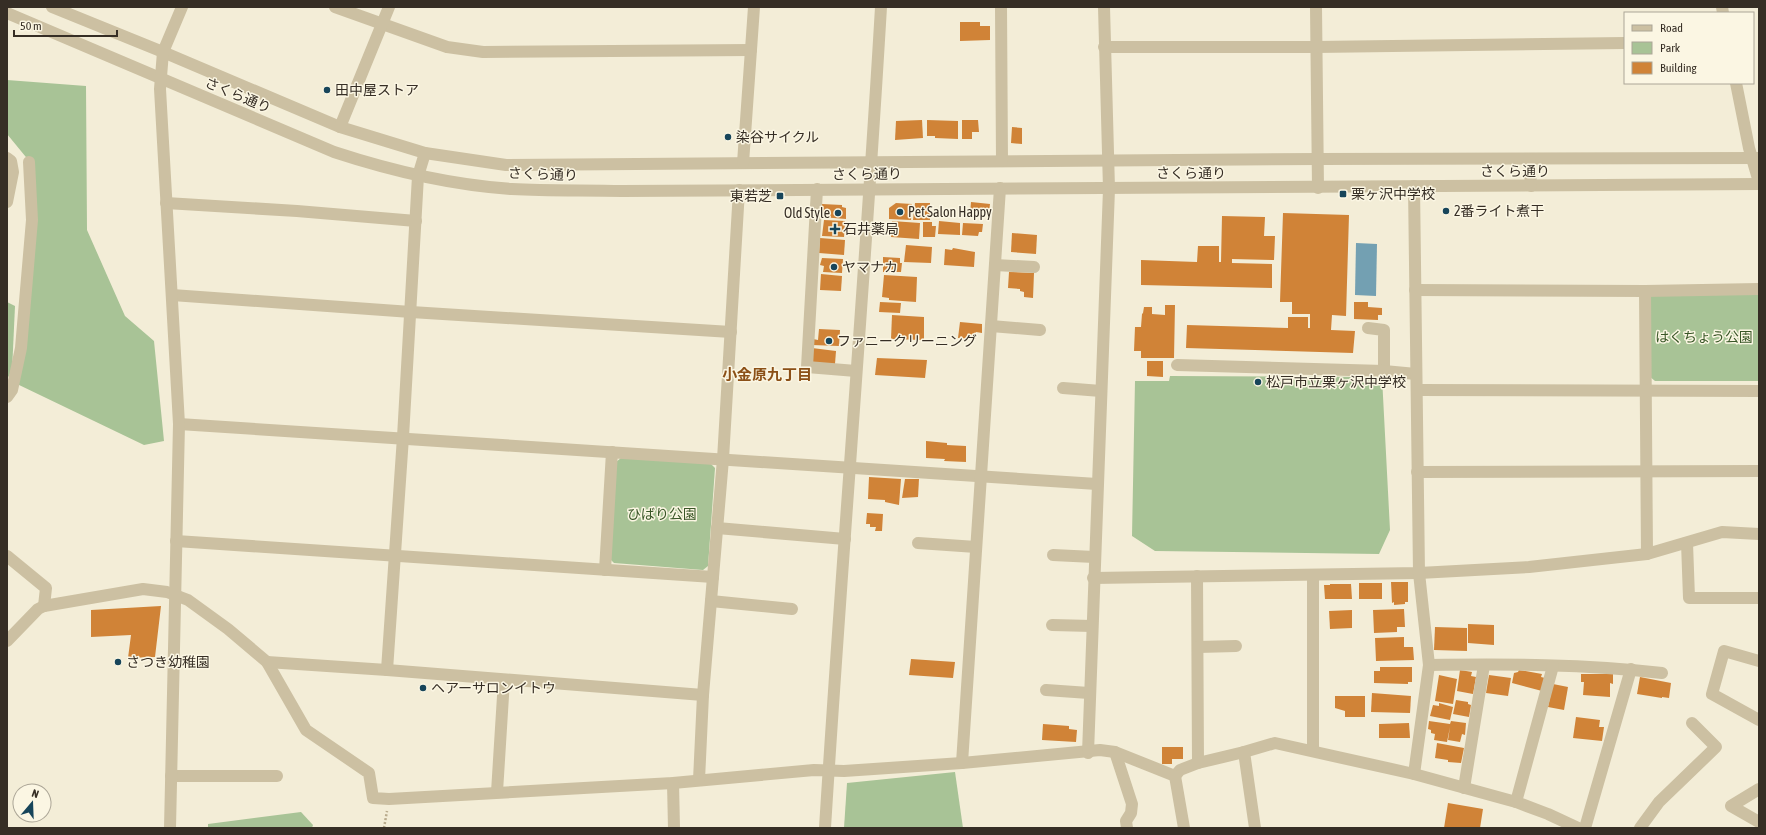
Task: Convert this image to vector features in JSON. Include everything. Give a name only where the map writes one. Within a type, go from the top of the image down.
[{"type":"street","name":"さくら通り","points":[[52,7],[340,127],[424,153],[506,165],[743,162],[1318,159],[1756,159]]},
{"type":"street","points":[[170,828],[174,594],[179,424],[160,79],[163,52],[182,7]]},
{"type":"street","points":[[335,7],[447,47],[483,52],[751,50]]},
{"type":"street","points":[[340,127],[389,7]]},
{"type":"street","points":[[743,162],[754,7]]},
{"type":"street","points":[[825,828],[849,468],[872,162],[881,7]]},
{"type":"street","points":[[1001,7],[1002,161]]},
{"type":"street","points":[[1088,753],[1093,578],[1109,189],[1104,7]]},
{"type":"street","points":[[1316,7],[1318,188]]},
{"type":"street","name":"さくら通り","points":[[7,13],[334,152],[375,166],[418,176],[463,184],[513,189],[622,191],[1000,188],[1318,188],[1759,183]]},
{"type":"street","points":[[1104,47],[1316,47],[1624,43]]},
{"type":"street","points":[[1736,84],[1756,159],[1759,183]]},
{"type":"street","points":[[387,670],[411,312],[418,176],[424,153]]},
{"type":"street","points":[[7,158],[11,161],[13,172],[7,202]]},
{"type":"street","points":[[1529,159],[1531,186]]},
{"type":"street","points":[[7,397],[12,390],[22,348],[32,220],[29,162]]},
{"type":"street","points":[[1414,186],[1419,573],[1429,665],[1414,774]]},
{"type":"street","points":[[962,763],[1000,188]]},
{"type":"street","points":[[817,189],[807,367],[856,371]]},
{"type":"street","points":[[699,780],[703,695],[723,459],[739,190]]},
{"type":"street","points":[[166,203],[297,211],[416,221]]},
{"type":"street","points":[[995,265],[1034,268]]},
{"type":"street","points":[[1415,290],[1645,291],[1759,288]]},
{"type":"street","points":[[1645,291],[1648,554]]},
{"type":"street","points":[[172,295],[730,332]]},
{"type":"street","points":[[991,326],[1040,330]]},
{"type":"street","points":[[1368,328],[1384,330],[1384,371]]},
{"type":"street","points":[[1177,365],[1384,371],[1416,374]]},
{"type":"street","points":[[1063,388],[1101,390]]},
{"type":"street","points":[[1417,390],[1759,391]]},
{"type":"street","points":[[179,424],[403,437],[1097,484]]},
{"type":"street","points":[[605,570],[612,452]]},
{"type":"street","points":[[1417,472],[1759,471]]},
{"type":"street","points":[[717,528],[844,539]]},
{"type":"street","points":[[1093,578],[1313,576],[1419,573],[1529,567],[1648,554],[1722,532],[1759,534]]},
{"type":"street","points":[[176,541],[713,577]]},
{"type":"street","points":[[918,543],[976,547]]},
{"type":"street","points":[[1687,543],[1689,598],[1759,598]]},
{"type":"street","points":[[7,556],[46,588],[44,606]]},
{"type":"street","points":[[1053,556],[1094,557]]},
{"type":"street","points":[[1197,576],[1198,764]]},
{"type":"street","points":[[1313,576],[1313,750]]},
{"type":"street","points":[[7,641],[38,609],[44,606],[143,589],[174,594],[188,600],[228,629],[267,662],[306,730],[369,773],[373,798],[389,799],[673,783],[814,770],[844,771],[962,763],[1088,753],[1100,750],[1115,752],[1175,776]]},
{"type":"street","points":[[711,601],[792,610]]},
{"type":"street","points":[[1052,625],[1092,626]]},
{"type":"street","points":[[1198,648],[1236,646]]},
{"type":"street","points":[[1759,661],[1724,651],[1712,694],[1759,720]]},
{"type":"street","points":[[267,662],[703,695]]},
{"type":"street","points":[[1429,665],[1553,666],[1631,669],[1662,673]]},
{"type":"street","points":[[1464,788],[1484,665]]},
{"type":"street","points":[[1516,802],[1553,666]]},
{"type":"street","points":[[1585,828],[1631,669]]},
{"type":"street","points":[[497,792],[504,680]]},
{"type":"street","points":[[1046,690],[1089,693]]},
{"type":"street","points":[[1640,828],[1659,802],[1716,747],[1692,723]]},
{"type":"street","points":[[1184,828],[1175,776],[1180,770],[1275,743],[1313,750],[1414,774],[1516,802],[1548,814],[1578,828]]},
{"type":"street","points":[[1115,752],[1132,804],[1131,813],[1126,821],[1127,828]]},
{"type":"street","points":[[1244,752],[1255,828]]},
{"type":"street","points":[[171,776],[277,776]]},
{"type":"street","points":[[673,783],[674,828]]},
{"type":"street","points":[[1759,789],[1730,806],[1759,822]]},
{"type":"path","points":[[384,828],[389,799]]},
{"type":"green space","points":[[7,80],[86,86],[87,230],[125,316],[154,341],[164,441],[144,445],[17,384],[30,162],[7,134]]},
{"type":"green space","name":"はくちょう公園","points":[[1759,293],[1759,381],[1655,381],[1649,376],[1649,299],[1651,294]]},
{"type":"green space","points":[[7,302],[15,306],[12,371],[7,379]]},
{"type":"green space","points":[[1170,376],[1382,377],[1390,530],[1379,554],[1155,551],[1132,536],[1135,381],[1169,381]]},
{"type":"green space","name":"ひばり公園","points":[[621,458],[710,463],[715,468],[708,566],[703,570],[614,563],[610,559],[616,462]]},
{"type":"green space","points":[[955,772],[963,828],[844,828],[847,783]]},
{"type":"green space","points":[[301,812],[313,825],[312,828],[208,828],[208,824]]},
{"type":"water","points":[[1356,243],[1377,244],[1376,296],[1355,295]]},
{"type":"building","points":[[960,22],[980,22],[980,26],[990,26],[990,40],[960,41]]},
{"type":"building","points":[[922,120],[923,138],[895,140],[896,121]]},
{"type":"building","points":[[927,120],[958,121],[958,139],[935,138],[935,136],[927,136]]},
{"type":"building","points":[[962,120],[978,120],[979,132],[972,132],[972,139],[962,139]]},
{"type":"building","points":[[1012,127],[1022,128],[1022,144],[1011,143]]},
{"type":"building","points":[[971,202],[990,204],[989,212],[986,212],[986,215],[970,214]]},
{"type":"building","points":[[896,203],[912,204],[911,220],[889,219],[889,208]]},
{"type":"building","points":[[915,203],[930,203],[930,211],[933,211],[932,217],[930,216],[930,220],[913,220]]},
{"type":"building","points":[[822,204],[842,205],[842,207],[846,208],[846,219],[821,217]]},
{"type":"building","points":[[1283,213],[1349,215],[1346,316],[1332,315],[1331,330],[1355,331],[1353,353],[1186,348],[1187,325],[1288,328],[1288,317],[1308,317],[1308,328],[1310,328],[1310,314],[1292,314],[1292,302],[1280,302]]},
{"type":"building","points":[[1222,216],[1265,217],[1264,236],[1275,236],[1274,260],[1232,259],[1232,263],[1272,264],[1272,288],[1141,285],[1141,260],[1197,262],[1198,246],[1219,246],[1219,262],[1221,262]]},
{"type":"building","points":[[824,220],[845,221],[844,237],[822,236]]},
{"type":"building","points":[[892,221],[920,223],[919,239],[891,237]]},
{"type":"building","points":[[939,221],[960,223],[960,235],[938,234]]},
{"type":"building","points":[[923,222],[932,222],[932,226],[936,226],[935,237],[923,237]]},
{"type":"building","points":[[963,223],[983,224],[982,232],[979,232],[978,236],[962,235]]},
{"type":"building","points":[[1012,233],[1037,235],[1036,254],[1011,252]]},
{"type":"building","points":[[820,238],[845,240],[844,255],[819,253]]},
{"type":"building","points":[[906,245],[932,247],[931,263],[904,262]]},
{"type":"building","points":[[953,248],[975,252],[974,267],[944,265],[945,249],[952,250]]},
{"type":"building","points":[[883,257],[900,258],[900,263],[902,263],[901,272],[883,272]]},
{"type":"building","points":[[822,258],[843,259],[842,273],[823,272],[824,266],[820,265]]},
{"type":"building","points":[[1009,272],[1034,273],[1033,298],[1024,297],[1024,292],[1020,291],[1020,289],[1008,288]]},
{"type":"building","points":[[821,274],[842,276],[841,291],[820,290]]},
{"type":"building","points":[[884,275],[917,277],[916,302],[889,300],[889,298],[882,297]]},
{"type":"building","points":[[880,302],[901,303],[900,313],[879,312]]},
{"type":"building","points":[[1354,302],[1368,302],[1368,307],[1382,308],[1382,315],[1378,315],[1378,320],[1354,319]]},
{"type":"building","points":[[1165,305],[1175,305],[1174,358],[1141,358],[1141,351],[1134,351],[1135,327],[1141,327],[1144,307],[1152,307],[1152,314],[1165,315]]},
{"type":"building","points":[[892,315],[924,317],[924,339],[891,339]]},
{"type":"building","points":[[960,322],[982,324],[982,333],[976,332],[976,339],[958,338]]},
{"type":"building","points":[[819,329],[840,330],[839,346],[812,345],[813,339],[818,340]]},
{"type":"building","points":[[812,348],[836,351],[835,364],[811,363]]},
{"type":"building","points":[[877,358],[927,360],[925,378],[875,375]]},
{"type":"building","points":[[1147,361],[1163,361],[1163,377],[1147,376]]},
{"type":"building","points":[[926,441],[947,443],[947,445],[966,446],[966,462],[926,458]]},
{"type":"building","points":[[869,477],[901,479],[899,505],[885,502],[885,500],[868,499]]},
{"type":"building","points":[[905,479],[919,479],[918,497],[902,498]]},
{"type":"building","points":[[867,513],[883,514],[882,531],[875,531],[876,527],[870,527],[870,524],[866,524]]},
{"type":"building","points":[[1391,582],[1408,582],[1408,602],[1405,602],[1405,604],[1394,605],[1394,602],[1392,603]]},
{"type":"building","points":[[1359,583],[1382,583],[1382,599],[1359,599]]},
{"type":"building","points":[[1351,584],[1352,599],[1325,599],[1324,585]]},
{"type":"building","points":[[161,606],[155,657],[128,658],[131,635],[91,637],[91,610]]},
{"type":"building","points":[[1404,609],[1405,627],[1397,627],[1397,632],[1374,633],[1373,610]]},
{"type":"building","points":[[1352,610],[1352,628],[1330,629],[1329,611]]},
{"type":"building","points":[[1468,624],[1494,625],[1494,645],[1468,643]]},
{"type":"building","points":[[1435,627],[1467,628],[1467,651],[1434,650]]},
{"type":"building","points":[[1404,637],[1404,647],[1413,647],[1414,660],[1376,661],[1375,638]]},
{"type":"building","points":[[911,659],[955,662],[953,678],[909,675]]},
{"type":"building","points":[[1380,667],[1412,667],[1412,682],[1408,682],[1408,684],[1374,683],[1374,671],[1380,671]]},
{"type":"building","points":[[1460,670],[1472,672],[1471,676],[1476,677],[1473,694],[1457,691]]},
{"type":"building","points":[[1519,670],[1542,674],[1541,677],[1545,678],[1542,691],[1512,683],[1514,673],[1518,672]]},
{"type":"building","points":[[1581,674],[1613,674],[1613,684],[1610,683],[1610,697],[1583,695],[1584,682],[1581,682]]},
{"type":"building","points":[[1439,675],[1457,679],[1453,704],[1435,701]]},
{"type":"building","points":[[1489,675],[1511,678],[1508,696],[1486,693]]},
{"type":"building","points":[[1640,677],[1671,683],[1669,698],[1637,694]]},
{"type":"building","points":[[1553,684],[1568,687],[1564,710],[1548,707]]},
{"type":"building","points":[[1372,693],[1411,696],[1410,713],[1371,712]]},
{"type":"building","points":[[1335,696],[1365,696],[1365,717],[1345,717],[1345,711],[1335,708]]},
{"type":"building","points":[[1456,700],[1468,702],[1468,704],[1471,705],[1469,717],[1453,714]]},
{"type":"building","points":[[1439,703],[1453,707],[1450,720],[1430,716],[1433,705],[1439,706]]},
{"type":"building","points":[[1576,717],[1600,720],[1599,727],[1604,727],[1602,741],[1573,738]]},
{"type":"building","points":[[1429,721],[1450,724],[1451,721],[1466,723],[1465,735],[1462,734],[1460,742],[1448,740],[1450,727],[1447,742],[1434,740],[1435,734],[1431,733],[1431,730],[1428,729]]},
{"type":"building","points":[[1409,723],[1410,738],[1379,738],[1379,724]]},
{"type":"building","points":[[1043,724],[1069,726],[1069,729],[1077,730],[1076,742],[1042,740]]},
{"type":"building","points":[[1437,743],[1464,748],[1461,763],[1448,762],[1448,760],[1435,758]]},
{"type":"building","points":[[1162,747],[1183,747],[1183,759],[1172,759],[1172,764],[1162,764]]},
{"type":"building","points":[[1448,803],[1483,809],[1480,828],[1444,828]]},
{"type":"place","name":"田中屋ストア","points":[[327,90]]},
{"type":"place","name":"染谷サイクル","points":[[728,137]]},
{"type":"place","name":"栗ヶ沢中学校","points":[[1343,194]]},
{"type":"place","name":"東若芝","points":[[780,196]]},
{"type":"place","name":"2番ライト煮干","points":[[1446,211]]},
{"type":"place","name":"Pet Salon Happy","points":[[900,212]]},
{"type":"place","name":"Old Style","points":[[838,213]]},
{"type":"place","name":"石井薬局","points":[[835,229]]},
{"type":"place","name":"ヤマナカ","points":[[834,267]]},
{"type":"place","name":"ファニークリーニング","points":[[829,341]]},
{"type":"place","name":"松戸市立栗ヶ沢中学校","points":[[1258,382]]},
{"type":"place","name":"さつき幼稚園","points":[[118,662]]},
{"type":"place","name":"ヘアーサロンイトウ","points":[[423,688]]},
{"type":"district","name":"小金原九丁目","points":[[767,374]]}]
